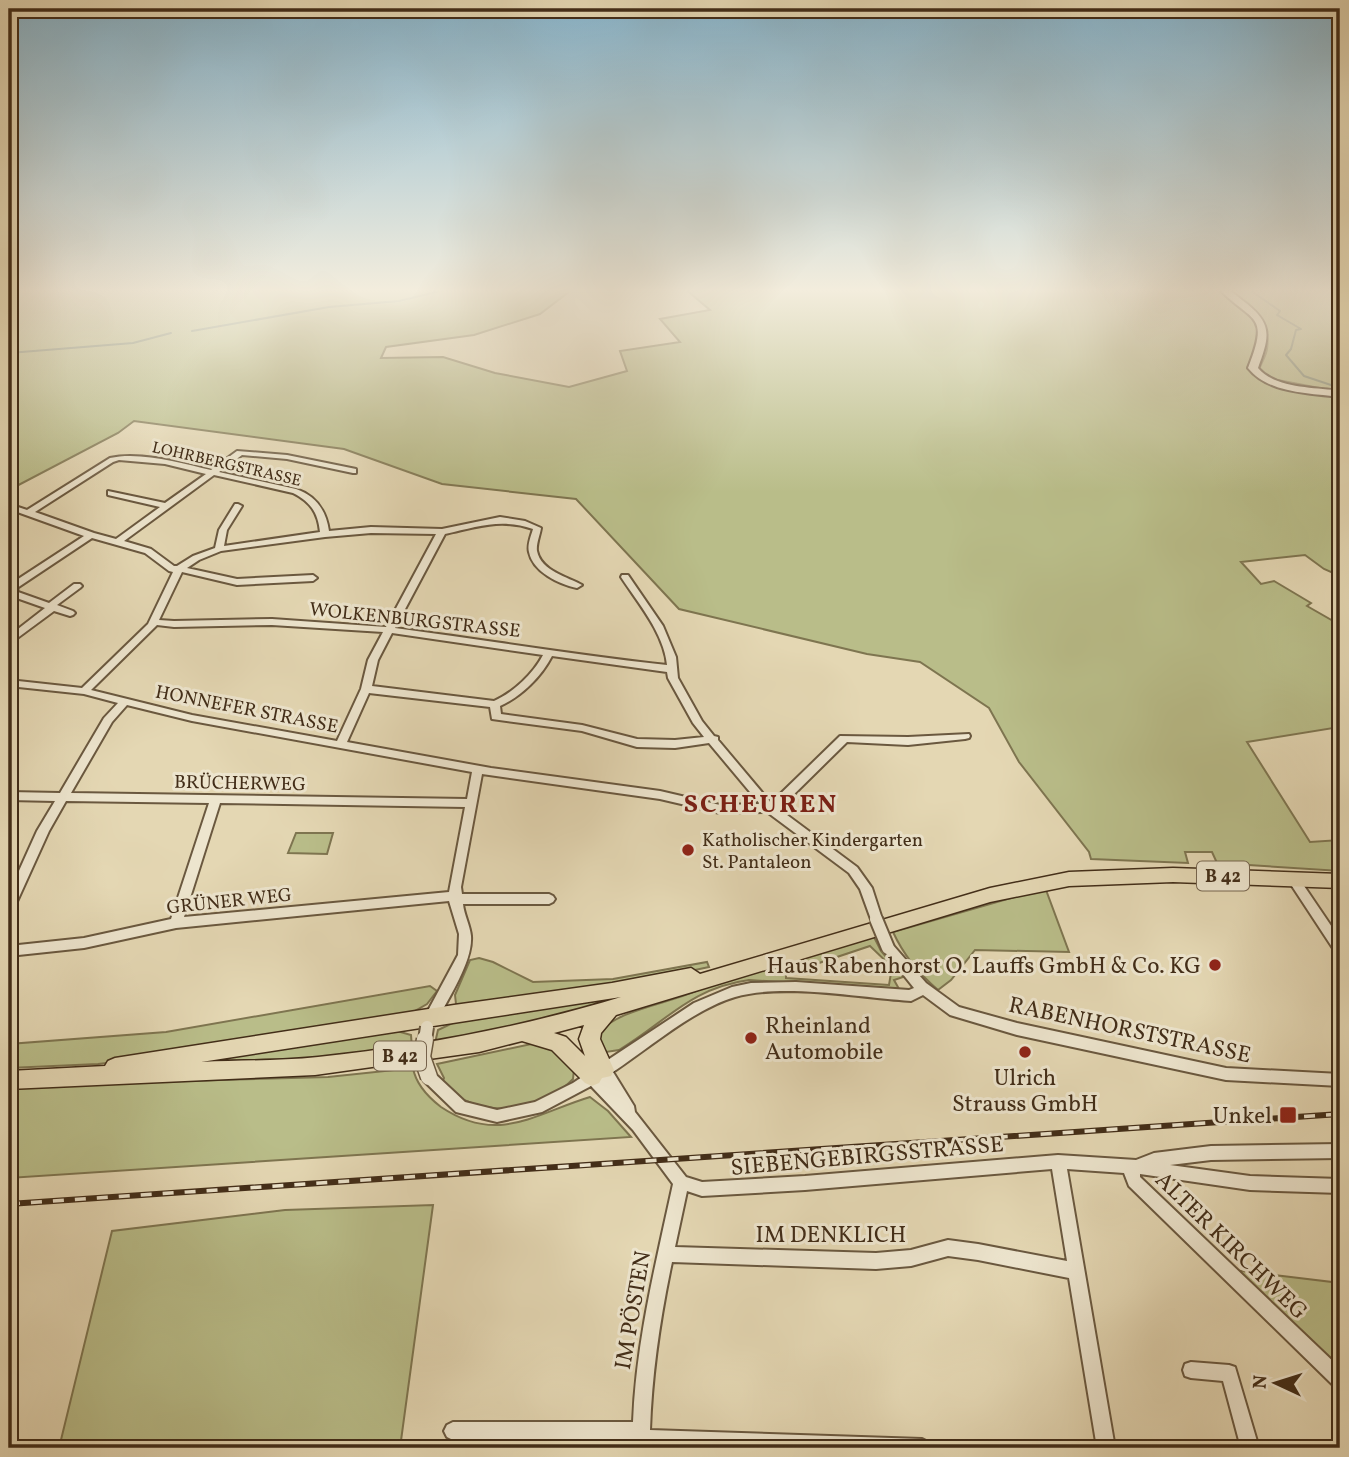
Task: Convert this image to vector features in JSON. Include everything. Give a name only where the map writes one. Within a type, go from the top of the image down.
[{"type":"main road","points":[[1258,356],[1253,368],[1257,374],[1277,384],[1340,394]]},
{"type":"main road","name":"B 42","points":[[9,1080],[328,1065],[425,1052],[522,1034],[990,895],[1042,883],[1106,876],[1148,875],[1340,881]]},
{"type":"main road","points":[[83,1077],[108,1068],[429,1022],[696,975],[727,974]]},
{"type":"main road","points":[[598,1074],[588,1038],[593,1026],[613,1008]]},
{"type":"main road","points":[[522,1034],[548,1038],[559,1043],[598,1074]]},
{"type":"street","points":[[118,541],[240,453],[287,457],[353,471]]},
{"type":"street","name":"LOHRBERGSTRASSE","points":[[28,513],[110,460],[145,459],[308,496],[319,509],[324,534]]},
{"type":"street","points":[[111,493],[166,506]]},
{"type":"street","points":[[9,506],[91,535],[148,551],[166,566],[237,582],[313,578]]},
{"type":"street","points":[[219,549],[223,530],[238,506]]},
{"type":"street","points":[[84,691],[154,622],[179,569],[196,558],[219,549],[372,530],[442,532],[489,521],[533,526],[537,532],[533,550],[538,560],[565,583],[577,585]]},
{"type":"street","points":[[341,744],[366,689],[373,660],[442,532]]},
{"type":"street","points":[[70,613],[14,594],[12,587],[91,535]]},
{"type":"street","name":"RABENHORSTSTRASSE","points":[[625,577],[658,626],[671,657],[671,669],[677,689],[698,723],[770,809],[853,870],[866,888],[888,948],[920,987],[955,1011],[1017,1029],[1226,1074],[1340,1080]]},
{"type":"street","points":[[9,640],[76,586]]},
{"type":"street","name":"WOLKENBURGSTRASSE","points":[[154,622],[272,622],[390,630],[671,669]]},
{"type":"street","points":[[366,689],[495,704],[533,678],[544,666],[549,653]]},
{"type":"street","name":"HONNEFER STRASSE","points":[[9,683],[84,691],[192,718],[478,769],[660,795],[720,809],[770,809]]},
{"type":"street","points":[[9,906],[25,867],[64,797],[108,720],[125,701]]},
{"type":"street","points":[[495,704],[496,717],[582,728],[637,743],[675,744],[714,739]]},
{"type":"street","points":[[770,809],[844,738],[908,741],[965,736]]},
{"type":"street","points":[[478,769],[454,897],[465,934],[464,955],[457,973],[429,1022],[422,1057],[429,1077],[446,1098],[467,1110],[507,1115],[538,1109],[598,1074],[679,1018],[732,992],[777,988],[911,996],[918,992],[920,987]]},
{"type":"street","name":"BRÜCHERWEG","points":[[9,796],[471,803]]},
{"type":"street","points":[[176,923],[216,799]]},
{"type":"street","points":[[1294,880],[1340,948]]},
{"type":"street","points":[[454,897],[549,900]]},
{"type":"street","name":"GRÜNER WEG","points":[[9,951],[84,943],[176,923],[454,897]]},
{"type":"street","points":[[598,1074],[681,1182]]},
{"type":"street","name":"SIEBENGEBIRGSSTRASSE","points":[[1133,1167],[1154,1160],[1211,1153],[1340,1151]]},
{"type":"street","points":[[1058,1161],[1106,1448]]},
{"type":"street","name":"SIEBENGEBIRGSSTRASSE","points":[[681,1182],[692,1187],[719,1190],[1058,1161],[1133,1167],[1250,1183],[1340,1185]]},
{"type":"street","name":"ALTER KIRCHWEG","points":[[1133,1167],[1134,1181],[1340,1380]]},
{"type":"street","name":"IM PÖSTEN","points":[[641,1439],[643,1385],[651,1323],[681,1182]]},
{"type":"street","name":"IM DENKLICH","points":[[667,1254],[876,1261],[911,1258],[948,1248],[1075,1271]]},
{"type":"street","points":[[1191,1370],[1229,1373],[1250,1448]]},
{"type":"street","points":[[453,1431],[922,1448]]},
{"type":"green space","points":[[9,356],[443,357],[495,373],[569,387],[627,371],[622,356],[1252,356],[1247,368],[1265,382],[1290,389],[1340,395],[1340,576],[1324,569],[1305,555],[1241,562],[1261,584],[1274,581],[1311,603],[1307,606],[1340,625],[1333,646],[1340,653],[1340,736],[1333,728],[1247,742],[1310,842],[1340,840],[1340,871],[1217,863],[1212,852],[1185,852],[1188,863],[1091,859],[1089,852],[1019,762],[989,708],[920,662],[867,654],[679,609],[576,499],[442,484],[344,449],[134,421],[118,433],[9,490]]},
{"type":"green space","points":[[1266,356],[1340,356],[1340,392],[1267,378],[1259,370]]},
{"type":"green space","points":[[296,833],[333,833],[327,854],[288,853]]},
{"type":"green space","points":[[1046,890],[1069,952],[975,950],[951,980],[938,990],[912,964],[893,932]]},
{"type":"green space","points":[[874,937],[881,951],[903,977],[894,980],[899,989],[749,980],[728,984],[694,998],[619,1050],[606,1052],[596,1035],[619,1018],[707,986]],"holes":[[[870,946],[892,967],[889,985],[786,978],[786,974]]]},
{"type":"green space","points":[[479,958],[533,982],[613,979],[707,962],[709,967],[648,980],[462,1008],[456,1004],[455,995],[470,960]]},
{"type":"green space","points":[[430,986],[437,991],[427,1004],[413,1012],[160,1057],[98,1064],[9,1068],[9,1044],[166,1032]]},
{"type":"green space","points":[[625,997],[515,1027],[435,1043],[438,1030],[461,1019],[569,1001]]},
{"type":"green space","points":[[397,1031],[411,1035],[412,1048],[305,1060],[163,1067]]},
{"type":"green space","points":[[536,1043],[552,1049],[574,1069],[573,1079],[562,1089],[536,1103],[507,1108],[478,1105],[461,1099],[442,1083],[444,1078],[437,1064]]},
{"type":"green space","points":[[413,1068],[427,1095],[461,1118],[480,1124],[516,1123],[590,1097],[608,1111],[631,1137],[9,1178],[9,1086],[328,1077]]},
{"type":"green space","points":[[433,1205],[400,1448],[59,1448],[112,1231],[285,1210]]},
{"type":"green space","points":[[1233,1270],[1340,1283],[1340,1373],[1337,1370]]},
{"type":"waterway","points":[[1287,356],[1304,376],[1340,388]]},
{"type":"railway","points":[[9,1204],[1340,1114]]},
{"type":"place","name":"Katholischer Kindergarten St. Pantaleon","points":[[688,850]]},
{"type":"place","name":"Haus Rabenhorst O. Lauffs GmbH & Co. KG","points":[[1215,965]]},
{"type":"place","name":"Rheinland Automobile","points":[[751,1038]]},
{"type":"place","name":"Ulrich Strauss GmbH","points":[[1025,1052]]},
{"type":"place","name":"Unkel","points":[[1288,1115]]},
{"type":"district","name":"SCHEUREN","points":[[761,803]]}]
